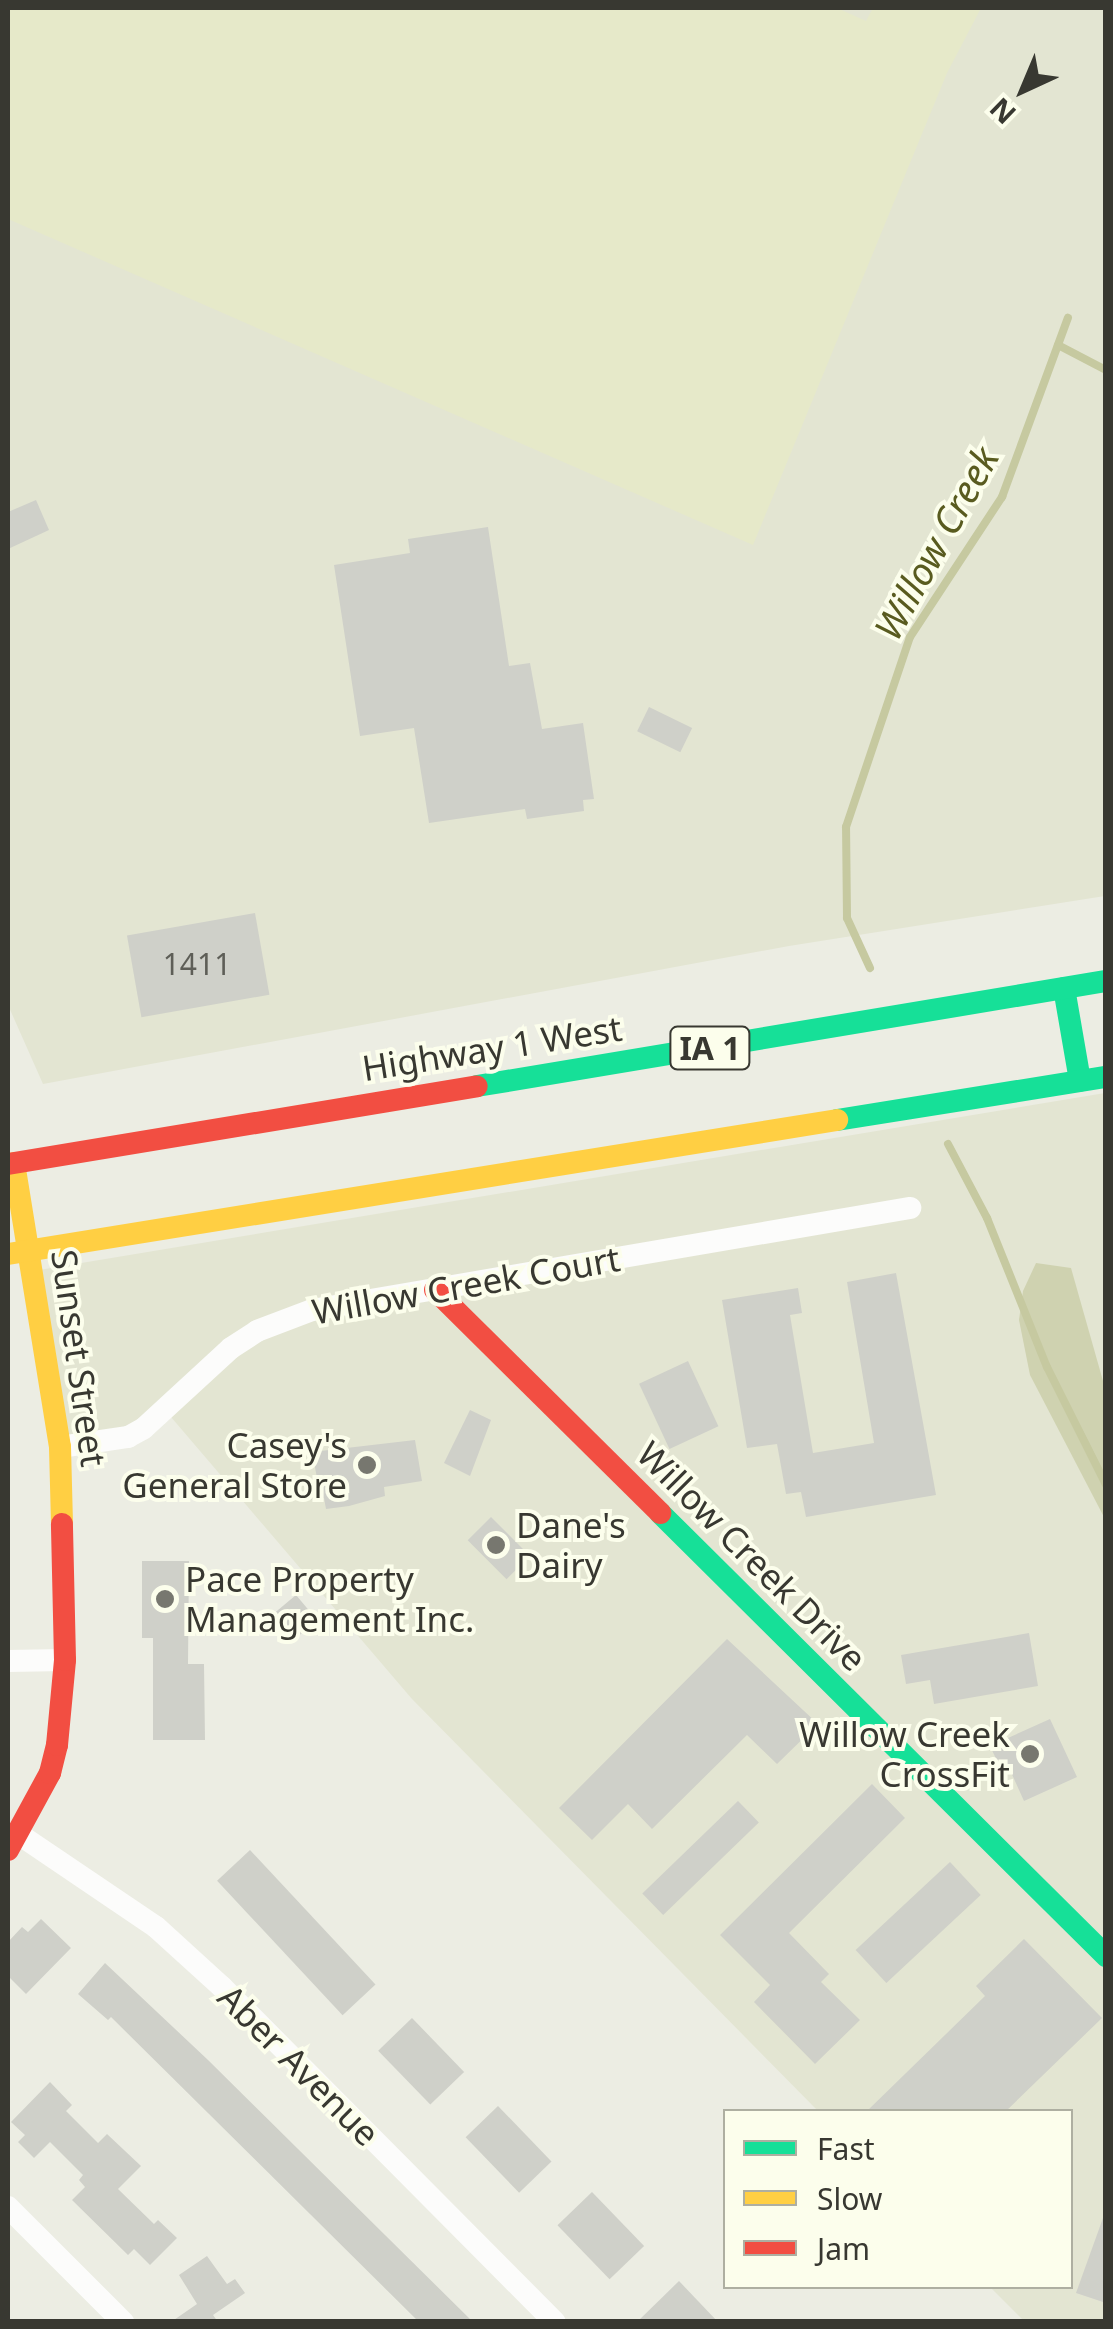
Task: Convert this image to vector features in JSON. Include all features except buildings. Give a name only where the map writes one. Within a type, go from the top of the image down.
[{"type":"main road","name":"Highway 1 West","points":[[11,1164],[1106,981]]},
{"type":"main road","points":[[1064,988],[1080,1081]]},
{"type":"main road","points":[[18,1252],[1106,1077]]},
{"type":"main road","name":"Sunset Street","points":[[11,1164],[18,1252],[60,1447],[65,1660],[58,1745],[50,1772],[14,1843]]},
{"type":"main road","name":"Willow Creek Drive","points":[[435,1290],[1106,1956]]},
{"type":"street","name":"Willow Creek Court","points":[[60,1447],[128,1438],[231,1348],[283,1320],[312,1310],[910,1208]]},
{"type":"street","points":[[8,1661],[65,1660]]},
{"type":"street","name":"Aber Avenue","points":[[14,1843],[144,1918],[208,1975],[555,2322]]},
{"type":"street","points":[[8,2207],[123,2322]]},
{"type":"shaded area","points":[[8,8],[1105,8],[1105,896],[789,946],[43,1084],[8,1005]]},
{"type":"shaded area","points":[[1105,1093],[1105,2321],[1024,2321],[992,2289],[1073,2289],[1073,2109],[816,2109],[412,1699],[165,1410],[144,1428],[60,1447],[33,1271]]},
{"type":"green space","points":[[8,8],[837,8],[866,21],[873,8],[981,8],[947,73],[753,545],[8,219]]},
{"type":"green space","points":[[1036,1263],[1071,1268],[1105,1388],[1105,1519],[1030,1375],[1019,1320],[1023,1291]]},
{"type":"waterway","name":"Willow Creek","points":[[870,968],[847,918],[846,827],[910,637],[1002,497],[1068,318]]},
{"type":"waterway","points":[[1058,345],[1106,370]]},
{"type":"waterway","name":"Willow Creek","points":[[948,1144],[987,1218],[1047,1367],[1106,1485]]},
{"type":"traffic: fast","points":[[477,1086],[1106,981]]},
{"type":"traffic: fast","points":[[1064,988],[1080,1081]]},
{"type":"traffic: fast","points":[[837,1120],[1106,1077]]},
{"type":"traffic: fast","points":[[660,1513],[1106,1956]]},
{"type":"traffic: slow","points":[[8,1254],[837,1120]]},
{"type":"traffic: slow","points":[[14,1163],[60,1447],[62,1524]]},
{"type":"traffic: jam","points":[[8,1164],[477,1086]]},
{"type":"traffic: jam","points":[[435,1290],[660,1513]]},
{"type":"traffic: jam","points":[[8,1850],[50,1773],[57,1745],[65,1660],[62,1524]]},
{"type":"place","name":"Casey's General Store","points":[[367,1465]]},
{"type":"place","name":"Dane's Dairy","points":[[496,1545]]},
{"type":"place","name":"Pace Property Management Inc.","points":[[165,1599]]},
{"type":"place","name":"Willow Creek CrossFit","points":[[1030,1754]]}]
